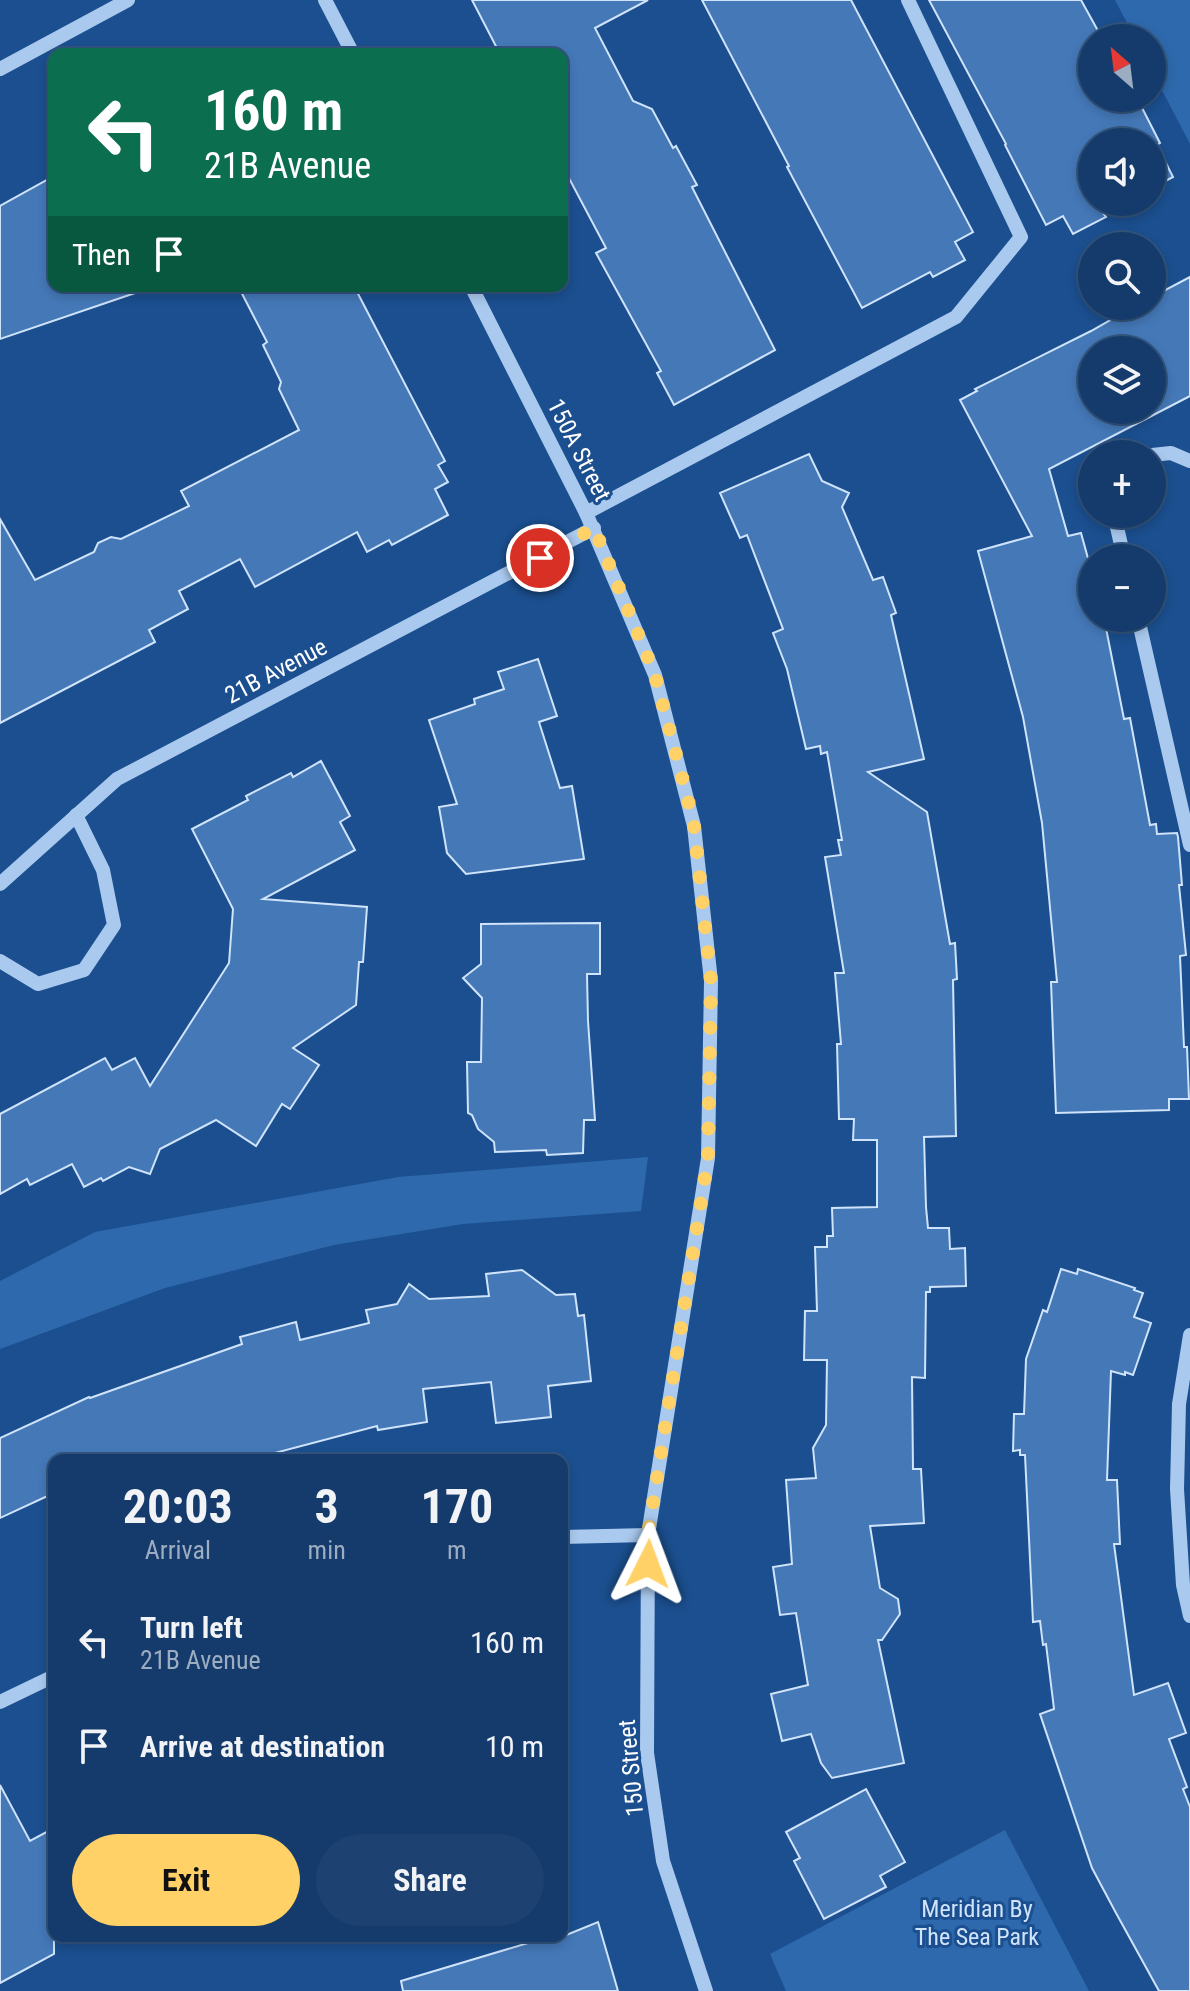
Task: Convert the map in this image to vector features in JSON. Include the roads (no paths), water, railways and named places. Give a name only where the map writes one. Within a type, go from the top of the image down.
[{"type":"street","points":[[0,69],[128,0]]},
{"type":"street","points":[[325,0],[350,48]]},
{"type":"street","points":[[586,513],[956,317],[1021,237],[908,0]]},
{"type":"street","name":"150A Street","points":[[474,292],[594,528],[655,675],[694,826],[711,981],[708,1158],[648,1535]]},
{"type":"street","points":[[1166,454],[1190,461]]},
{"type":"street","name":"21B Avenue","points":[[0,884],[117,779],[594,528]]},
{"type":"street","points":[[1141,632],[1190,845]]},
{"type":"street","points":[[0,961],[38,984],[84,970],[114,925],[103,870],[76,815]]},
{"type":"street","points":[[1190,1335],[1179,1404],[1177,1489],[1190,1616]]},
{"type":"street","points":[[568,1537],[648,1535]]},
{"type":"street","name":"150 Street","points":[[648,1535],[647,1753],[663,1861],[706,1991]]},
{"type":"street","points":[[0,1702],[48,1679]]},
{"type":"park label","name":"Meridian By The Sea Park","points":[[977,1923]]}]
